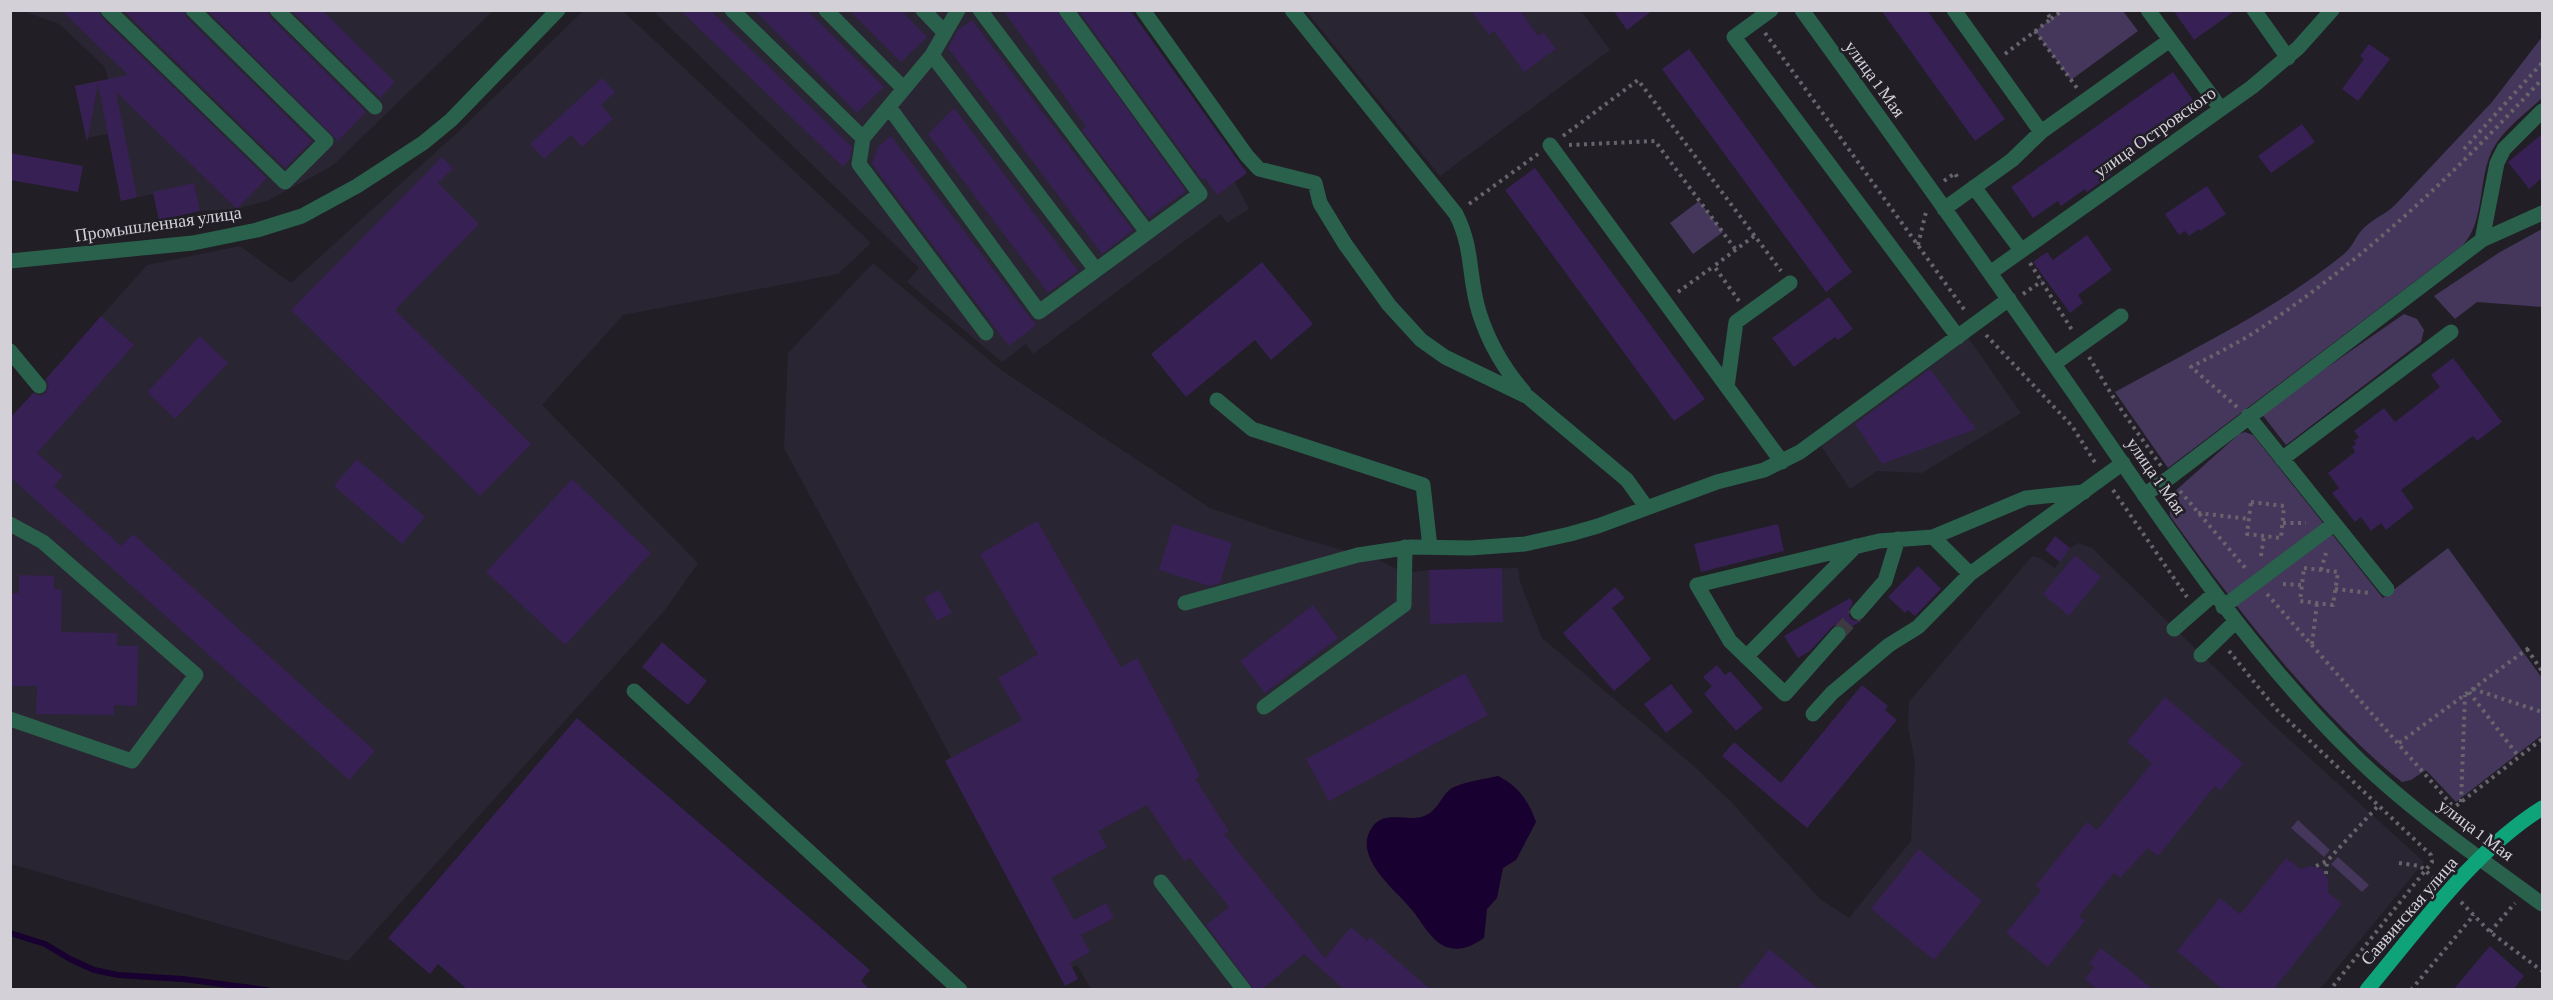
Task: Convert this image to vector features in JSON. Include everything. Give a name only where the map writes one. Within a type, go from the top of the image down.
[{"type":"main road","name":"Саввинская улица","points":[[2367,990],[2480,859],[2506,834],[2542,808]]},
{"type":"street","points":[[108,10],[285,182],[326,141],[193,10]]},
{"type":"street","points":[[277,10],[375,107]]},
{"type":"street","name":"Промышленная улица","points":[[10,261],[194,243],[280,224],[302,216],[357,186],[423,143],[455,126],[558,10]]},
{"type":"street","points":[[732,10],[863,138]]},
{"type":"street","points":[[826,10],[904,89]]},
{"type":"street","points":[[923,10],[945,33]]},
{"type":"street","points":[[958,10],[932,55],[863,138],[859,164],[986,333]]},
{"type":"street","points":[[980,10],[1147,232]]},
{"type":"street","points":[[889,107],[1039,312],[1200,194],[1066,10]]},
{"type":"street","points":[[1143,10],[1193,82],[1259,169],[1315,183],[1320,203],[1345,244],[1389,305],[1421,340],[1445,357],[1528,397]]},
{"type":"street","points":[[1292,10],[1456,214],[1465,232],[1470,250],[1479,312],[1489,339],[1514,380],[1528,397],[1626,480],[1647,508]]},
{"type":"street","points":[[1772,10],[1734,37],[1958,337]]},
{"type":"street","name":"улица 1 Мая","points":[[1802,10],[2009,299],[2235,622],[2311,711],[2356,757],[2434,824],[2542,904]]},
{"type":"street","points":[[1954,10],[2041,132]]},
{"type":"street","points":[[2148,10],[2221,109]]},
{"type":"street","points":[[2254,10],[2288,58]]},
{"type":"street","name":"улица Островского","points":[[1990,273],[2221,109],[2288,58],[2332,10]]},
{"type":"street","points":[[1944,209],[2012,160],[2041,132],[2170,40]]},
{"type":"street","points":[[932,55],[1096,270]]},
{"type":"street","points":[[2482,240],[2498,163],[2504,149],[2542,111]]},
{"type":"street","points":[[1550,146],[1782,462]]},
{"type":"street","points":[[1974,187],[2022,250]]},
{"type":"street","points":[[2144,495],[2482,240],[2542,213]]},
{"type":"street","points":[[1727,387],[1736,322],[1790,283]]},
{"type":"street","points":[[1185,603],[1358,555],[1405,548],[1470,548],[1525,544],[1598,526],[1717,482],[1764,470],[1782,462],[1826,434],[2009,299]]},
{"type":"street","points":[[2054,364],[2121,316]]},
{"type":"street","points":[[2282,459],[2451,333]]},
{"type":"street","points":[[10,351],[39,386]]},
{"type":"street","points":[[1217,400],[1252,429],[1423,485],[1430,547]]},
{"type":"street","points":[[2248,416],[2387,589]]},
{"type":"street","points":[[1813,714],[1832,693],[1889,645],[1918,627],[1970,574],[2123,463]]},
{"type":"street","points":[[1838,634],[1785,694],[1730,641],[1697,585],[1856,546],[1898,539],[1933,537],[2026,498],[2084,492]]},
{"type":"street","points":[[10,524],[43,542],[196,675],[132,761],[10,718]]},
{"type":"street","points":[[2223,607],[2334,524]]},
{"type":"street","points":[[1933,537],[1970,574]]},
{"type":"street","points":[[1858,612],[1885,581],[1898,539]]},
{"type":"street","points":[[1746,657],[1856,546]]},
{"type":"street","points":[[1264,707],[1404,605],[1405,548]]},
{"type":"street","points":[[2174,629],[2214,594]]},
{"type":"street","points":[[2201,655],[2235,622]]},
{"type":"street","points":[[634,692],[960,990]]},
{"type":"street","points":[[1161,882],[1244,990]]},
{"type":"path","points":[[2044,10],[2051,19]]},
{"type":"path","points":[[1992,64],[2063,10]]},
{"type":"path","points":[[1756,21],[1975,325],[2072,426],[2104,477],[2196,610]]},
{"type":"path","points":[[2035,31],[2086,100]]},
{"type":"path","points":[[2464,149],[2542,63]]},
{"type":"path","points":[[2248,416],[2191,367],[2253,333],[2370,247],[2458,168],[2542,79]]},
{"type":"path","points":[[1456,214],[1638,80],[1790,283]]},
{"type":"path","points":[[1550,146],[1654,141],[1736,250]]},
{"type":"path","points":[[1665,302],[1754,236]]},
{"type":"path","points":[[2022,250],[2118,405],[2169,478],[2451,804],[2456,806],[2542,739]]},
{"type":"path","points":[[1714,266],[1748,313]]},
{"type":"path","points":[[2251,502],[2284,506],[2280,538],[2247,534],[2249,519],[2251,502]]},
{"type":"path","points":[[2197,513],[2249,519]]},
{"type":"path","points":[[2304,568],[2337,572],[2335,589],[2334,605],[2300,601],[2304,568]]},
{"type":"path","points":[[2335,589],[2379,594],[2387,589]]},
{"type":"path","points":[[2312,645],[2317,603]]},
{"type":"path","points":[[2218,638],[2276,709],[2431,855],[2432,862],[2330,990]]},
{"type":"path","points":[[2399,743],[2528,648],[2542,671]]},
{"type":"path","points":[[2469,692],[2542,712]]},
{"type":"path","points":[[2469,692],[2519,757]]},
{"type":"path","points":[[2461,802],[2469,692]]},
{"type":"path","points":[[2316,866],[2327,861],[2378,807]]},
{"type":"path","points":[[2326,874],[2327,861]]},
{"type":"path","points":[[2490,932],[2516,902]]},
{"type":"path","points":[[2411,990],[2474,915],[2490,932],[2542,971]]},
{"type":"shaded area","points":[[584,10],[623,11],[871,243],[838,274],[623,315],[542,405],[698,563],[665,610],[348,961],[11,864],[11,418],[147,265],[240,246],[291,283],[459,131]]},
{"type":"shaded area","points":[[2063,10],[2123,11],[2138,31],[2071,80],[2035,31]]},
{"type":"shaded area","points":[[23,11],[493,11],[332,166],[269,200],[237,209],[200,211],[159,220],[153,194],[121,201],[108,134],[86,138],[75,86],[98,81],[110,87],[105,67],[59,24]]},
{"type":"shaded area","points":[[653,11],[1111,11],[1234,180],[1249,209],[1227,223],[1221,214],[1033,354],[1026,344],[1002,362],[907,282],[919,268]]},
{"type":"shaded area","points":[[1306,11],[1581,11],[1610,50],[1440,176]]},
{"type":"shaded area","points":[[2542,37],[2542,98],[2511,126],[2492,151],[2485,171],[2474,226],[2463,245],[2168,468],[2115,392],[2262,311],[2344,254],[2363,229],[2395,205],[2492,102]]},
{"type":"shaded area","points":[[1699,201],[1723,232],[1693,254],[1670,223]]},
{"type":"shaded area","points":[[2542,229],[2542,307],[2477,302],[2455,319],[2434,296],[2500,252]]},
{"type":"shaded area","points":[[873,263],[1001,370],[1210,508],[1286,534],[1381,561],[1405,573],[1429,570],[1518,568],[1520,582],[1542,638],[1696,768],[1730,801],[1820,899],[1849,918],[1911,841],[1915,761],[1908,727],[1909,702],[2032,556],[2040,558],[2055,568],[2070,548],[2078,543],[2092,548],[2280,731],[2424,862],[2320,989],[1091,989],[1077,965],[1062,973],[934,725],[784,448],[788,353]]},
{"type":"shaded area","points":[[2404,314],[2417,319],[2424,330],[2421,342],[2286,445],[2261,413]]},
{"type":"shaded area","points":[[1967,336],[2021,413],[1922,473],[1877,471],[1850,489],[1821,446]]},
{"type":"shaded area","points":[[2245,432],[2253,435],[2383,598],[2448,548],[2542,678],[2542,735],[2456,802],[2426,770],[2411,780],[2402,782],[2346,731],[2266,642],[2170,516],[2169,501],[2173,493],[2239,434]]},
{"type":"shaded area","points":[[1498,776],[1522,795],[1536,822],[1516,860],[1503,868],[1497,898],[1487,909],[1484,938],[1464,948],[1453,949],[1433,938],[1378,872],[1367,849],[1367,837],[1378,821],[1427,815],[1454,787]]},
{"type":"shaded area","points":[[2298,820],[2330,850],[2324,857],[2291,828]]},
{"type":"shaded area","points":[[2338,857],[2369,885],[2362,892],[2331,864]]},
{"type":"building","points":[[61,10],[99,10],[101,17],[267,178],[237,209],[116,92],[137,197],[121,201],[98,84],[87,142],[75,86],[128,75]]},
{"type":"building","points":[[123,10],[184,10],[186,17],[312,141],[285,168]]},
{"type":"building","points":[[207,10],[268,10],[270,17],[366,112],[338,141]]},
{"type":"building","points":[[291,10],[322,10],[395,82],[380,98]]},
{"type":"building","points":[[680,10],[710,10],[852,147],[850,159],[843,167]]},
{"type":"building","points":[[754,10],[807,10],[884,87],[857,113]]},
{"type":"building","points":[[849,10],[901,10],[927,37],[901,62]]},
{"type":"building","points":[[1003,10],[1056,10],[1186,191],[1149,218],[1082,130],[1086,127]]},
{"type":"building","points":[[1078,10],[1130,10],[1247,173],[1217,195],[1205,178],[1202,180]]},
{"type":"building","points":[[1471,10],[1520,10],[1538,36],[1543,32],[1556,49],[1524,72],[1494,31],[1489,35]]},
{"type":"building","points":[[1613,10],[1653,10],[1627,30]]},
{"type":"building","points":[[1881,10],[1927,10],[2005,119],[1975,141]]},
{"type":"building","points":[[2173,10],[2236,10],[2194,40]]},
{"type":"building","points":[[972,20],[1133,230],[1102,254],[948,48],[958,30]]},
{"type":"building","points":[[2369,44],[2390,59],[2358,101],[2342,89],[2364,59],[2360,56]]},
{"type":"building","points":[[1689,49],[1852,272],[1826,292],[1662,69]]},
{"type":"building","points":[[2173,72],[2195,103],[2176,116],[2180,121],[2109,172],[2111,175],[2087,192],[2085,189],[2061,206],[2058,201],[2033,218],[2011,187]]},
{"type":"building","points":[[602,78],[615,92],[601,105],[613,119],[582,147],[571,135],[544,159],[530,144]]},
{"type":"building","points":[[954,108],[1078,271],[1048,293],[928,134]]},
{"type":"building","points":[[2302,124],[2315,142],[2271,173],[2258,156]]},
{"type":"building","points":[[2542,134],[2542,178],[2529,189],[2508,162]]},
{"type":"building","points":[[891,136],[1036,325],[1009,346],[872,164],[878,147]]},
{"type":"building","points":[[10,153],[83,166],[78,192],[10,180]]},
{"type":"building","points":[[442,157],[453,168],[438,183],[479,224],[395,310],[531,444],[480,496],[291,310]]},
{"type":"building","points":[[1535,168],[1705,399],[1674,421],[1505,190]]},
{"type":"building","points":[[194,183],[200,211],[159,220],[153,192]]},
{"type":"building","points":[[2207,186],[2226,214],[2189,236],[2185,231],[2179,235],[2165,214]]},
{"type":"building","points":[[2087,235],[2112,270],[2078,295],[2083,303],[2070,313],[2033,262],[2047,252],[2053,260]]},
{"type":"building","points":[[1262,262],[1313,324],[1271,360],[1255,340],[1186,397],[1151,354]]},
{"type":"building","points":[[1829,297],[1853,329],[1838,340],[1835,337],[1794,367],[1772,338]]},
{"type":"building","points":[[101,316],[134,345],[37,453],[63,476],[54,486],[121,546],[133,534],[375,751],[349,780],[10,477],[10,418],[33,393],[40,396],[46,393],[49,385],[46,379]]},
{"type":"building","points":[[200,336],[228,363],[175,419],[147,392]]},
{"type":"building","points":[[2453,358],[2502,422],[2477,441],[2473,436],[2401,490],[2414,508],[2386,530],[2381,523],[2371,531],[2361,517],[2355,522],[2332,493],[2339,488],[2328,473],[2355,452],[2352,447],[2356,444],[2354,441],[2359,437],[2354,431],[2384,408],[2395,422],[2440,387],[2431,375]]},
{"type":"building","points":[[1930,369],[1976,429],[1882,464],[1855,424]]},
{"type":"building","points":[[357,459],[425,517],[402,544],[334,486]]},
{"type":"building","points":[[572,479],[651,553],[565,645],[486,572]]},
{"type":"building","points":[[1037,521],[1121,667],[1137,658],[1200,776],[1195,779],[1229,831],[1224,834],[1325,958],[1351,927],[1367,941],[1370,937],[1431,990],[1345,990],[1304,954],[1261,990],[1254,990],[1206,925],[1229,907],[1190,858],[1184,861],[1147,805],[1098,831],[1107,847],[1051,878],[1074,920],[1106,903],[1114,918],[1081,935],[1090,952],[1070,963],[1078,979],[1065,986],[945,761],[1022,720],[998,678],[1038,654],[980,554]]},
{"type":"building","points":[[1173,524],[1232,543],[1220,583],[1210,586],[1159,570]]},
{"type":"building","points":[[1778,524],[1784,551],[1701,572],[1694,544]]},
{"type":"building","points":[[2055,536],[2070,548],[2060,562],[2045,550]]},
{"type":"building","points":[[2075,555],[2101,577],[2069,616],[2043,594]]},
{"type":"building","points":[[1918,566],[1941,589],[1915,616],[1908,610],[1905,613],[1888,597]]},
{"type":"building","points":[[1502,568],[1503,622],[1430,624],[1429,570]]},
{"type":"building","points":[[19,575],[54,576],[54,589],[62,590],[61,632],[117,633],[117,646],[138,646],[137,706],[114,705],[114,715],[36,714],[37,686],[10,686],[10,593],[19,593]]},
{"type":"building","points":[[1615,587],[1625,598],[1612,608],[1651,659],[1614,691],[1563,633]]},
{"type":"building","points":[[939,590],[952,613],[937,621],[924,598]]},
{"type":"building","points":[[1850,598],[1853,603],[1849,616],[1852,620],[1861,621],[1846,630],[1840,625],[1834,625],[1810,651],[1798,658],[1784,636]]},
{"type":"building","points":[[1313,605],[1338,638],[1265,693],[1240,661]]},
{"type":"building","points":[[662,642],[707,681],[688,705],[642,667]]},
{"type":"building","points":[[1717,665],[1725,675],[1730,671],[1763,708],[1736,731],[1704,694],[1712,686],[1703,677]]},
{"type":"building","points":[[1465,673],[1488,715],[1329,801],[1306,759]]},
{"type":"building","points":[[1671,684],[1693,712],[1666,733],[1644,704]]},
{"type":"building","points":[[1862,685],[1888,706],[1885,710],[1897,720],[1807,828],[1722,756],[1734,742],[1781,783]]},
{"type":"building","points":[[2165,697],[2243,763],[2220,791],[2215,786],[2158,856],[2148,848],[2120,878],[2114,873],[2079,916],[2085,921],[2048,967],[2006,933],[2041,890],[2036,885],[2087,822],[2097,830],[2152,763],[2127,742]]},
{"type":"building","points":[[577,718],[870,970],[861,981],[870,990],[468,990],[438,964],[430,974],[388,938]]},
{"type":"building","points":[[1919,849],[1982,901],[1934,960],[1871,909]]},
{"type":"building","points":[[2286,858],[2300,869],[2311,866],[2322,869],[2328,879],[2328,892],[2342,904],[2273,990],[2223,990],[2177,951],[2220,898],[2240,914]]},
{"type":"building","points":[[2490,946],[2524,976],[2513,990],[2453,990]]},
{"type":"building","points":[[2101,948],[2154,990],[2098,990],[2085,979],[2094,967],[2089,963]]},
{"type":"building","points":[[1769,949],[1820,990],[1737,990]]},
{"type":"waterway","points":[[10,933],[45,944],[94,970],[118,975],[183,979],[267,990]]},
{"type":"tunnel","points":[[1838,634],[1858,612]]}]
